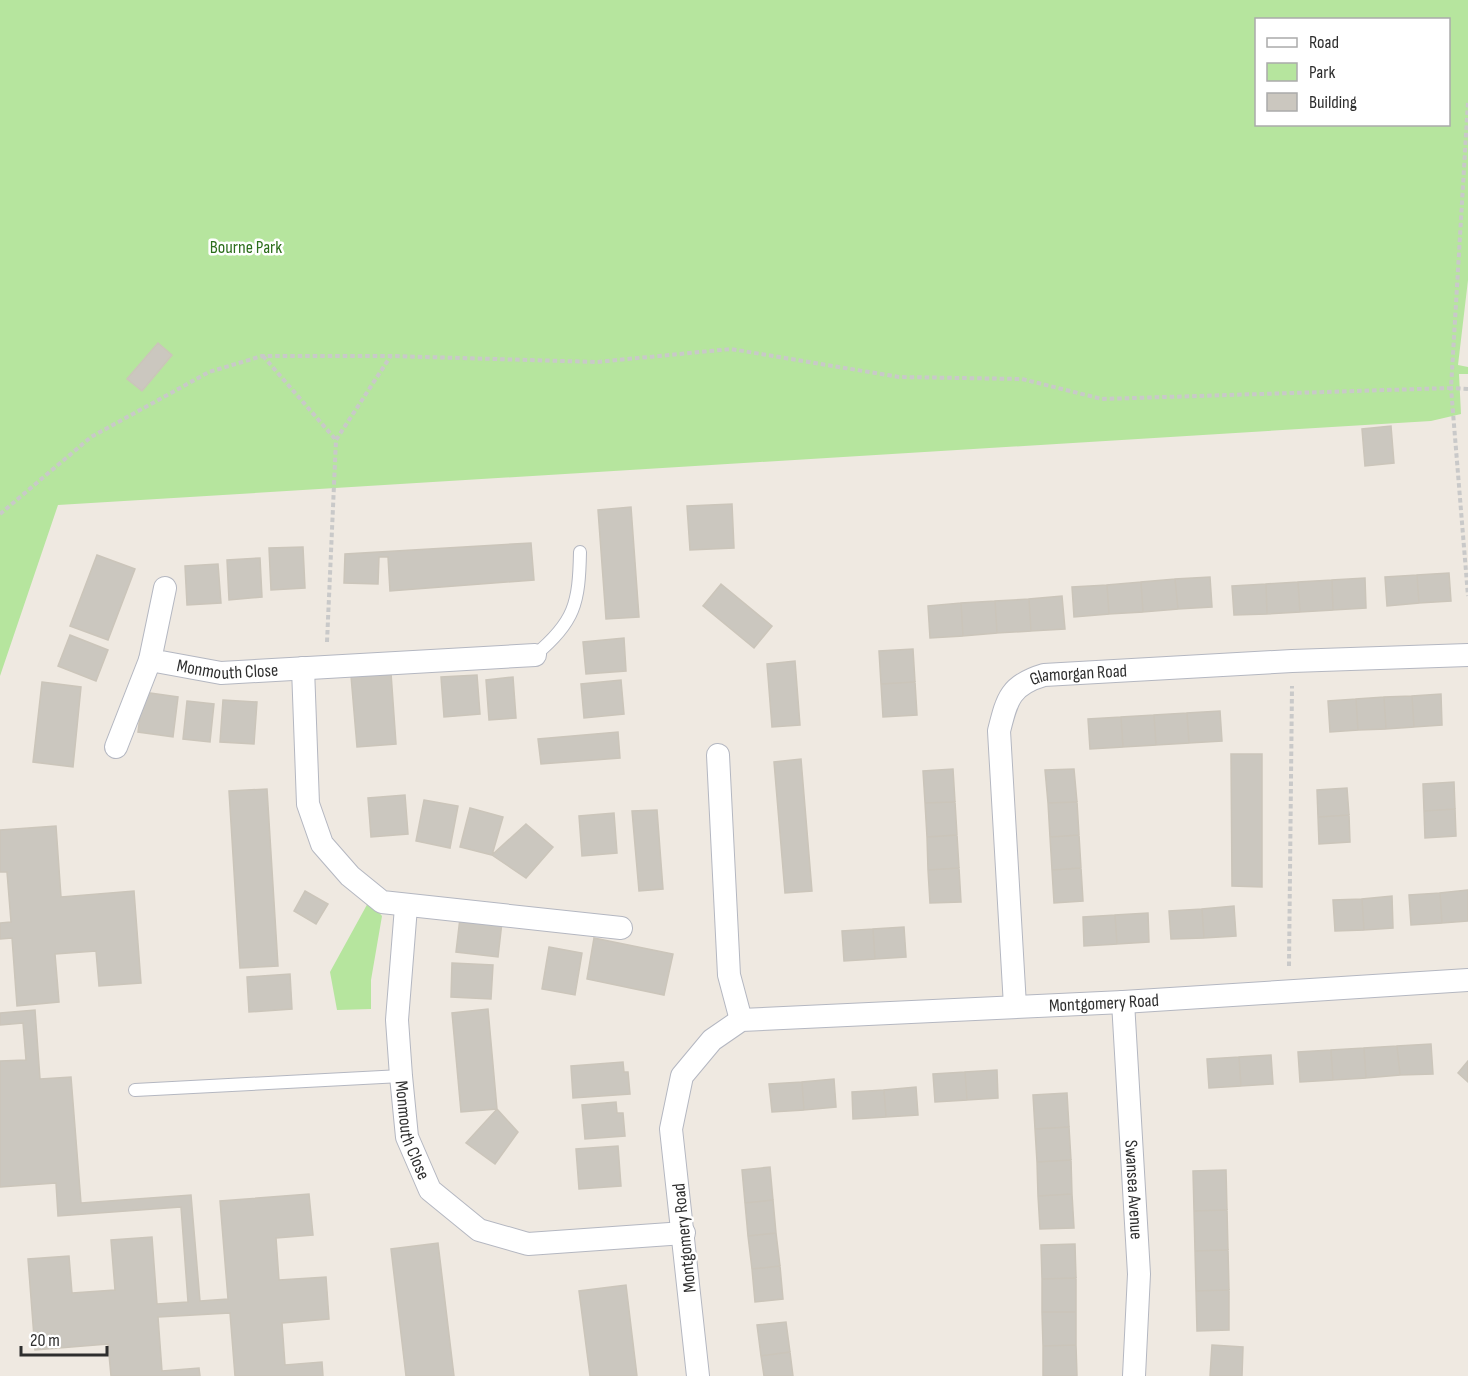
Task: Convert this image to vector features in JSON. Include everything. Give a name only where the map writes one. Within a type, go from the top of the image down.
[{"type":"street","name":"Monmouth Close","points":[[116,747],[150,660],[165,588]]},
{"type":"street","name":"Monmouth Close","points":[[150,660],[221,673],[535,655]]},
{"type":"street","name":"Glamorgan Road","points":[[1016,1006],[999,731],[1007,699],[1024,681],[1044,675],[1292,661],[1468,655]]},
{"type":"street","name":"Monmouth Close","points":[[303,668],[308,804],[322,844],[350,876],[381,902],[406,907],[621,928]]},
{"type":"street","points":[[718,755],[729,975],[741,1020]]},
{"type":"street","name":"Monmouth Close","points":[[406,907],[397,1020],[406,1137],[430,1190],[479,1230],[528,1244],[684,1233]]},
{"type":"street","name":"Montgomery Road","points":[[699,1376],[671,1129],[682,1076],[712,1040],[741,1020],[1123,1002],[1468,980]]},
{"type":"street","name":"Swansea Avenue","points":[[1123,1002],[1139,1274],[1134,1376]]},
{"type":"lane","points":[[535,655],[558,636],[569,621],[577,593],[580,552]]},
{"type":"lane","points":[[135,1090],[401,1076]]},
{"type":"path","points":[[1468,101],[1452,388],[1468,596]]},
{"type":"path","points":[[0,514],[91,437],[209,372],[262,356],[391,356],[597,362],[731,349],[899,377],[1022,379],[1102,399],[1468,389]]},
{"type":"path","points":[[262,356],[336,440]]},
{"type":"path","points":[[326,666],[336,440],[391,356]]},
{"type":"path","points":[[1289,991],[1292,661]]},
{"type":"green space","name":"Bourne Park","points":[[0,0],[1468,0],[1468,280],[1458,365],[1468,367],[1468,374],[1459,374],[1461,414],[1431,421],[58,505],[0,676]]},
{"type":"green space","points":[[369,901],[382,916],[371,980],[371,1009],[337,1010],[330,972]]},
{"type":"building","points":[[158,343],[172,355],[142,391],[127,379]]},
{"type":"building","points":[[1391,426],[1394,463],[1365,466],[1362,429]]},
{"type":"building","points":[[732,504],[734,548],[690,550],[687,506]]},
{"type":"building","points":[[631,507],[639,617],[606,619],[598,510]]},
{"type":"building","points":[[531,543],[534,580],[390,591],[388,557],[379,557],[378,584],[344,583],[345,554]]},
{"type":"building","points":[[303,547],[305,588],[271,590],[269,548]]},
{"type":"building","points":[[97,555],[135,569],[108,640],[70,626]]},
{"type":"building","points":[[260,558],[262,597],[229,600],[227,560]]},
{"type":"building","points":[[218,564],[221,603],[187,605],[185,566]]},
{"type":"building","points":[[1449,573],[1451,601],[1419,603],[1417,575]]},
{"type":"building","points":[[1417,575],[1419,603],[1387,606],[1385,577]]},
{"type":"building","points":[[1210,577],[1212,607],[1178,609],[1175,579]]},
{"type":"building","points":[[1365,578],[1366,608],[1333,610],[1332,580]]},
{"type":"building","points":[[1175,579],[1178,609],[1143,612],[1141,582]]},
{"type":"building","points":[[1332,580],[1333,610],[1300,612],[1298,582]]},
{"type":"building","points":[[1141,582],[1143,612],[1109,614],[1107,585]]},
{"type":"building","points":[[1298,582],[1300,612],[1267,614],[1266,584]]},
{"type":"building","points":[[721,584],[772,626],[754,648],[703,606]]},
{"type":"building","points":[[1266,584],[1267,614],[1234,615],[1232,586]]},
{"type":"building","points":[[1107,585],[1109,614],[1074,617],[1072,587]]},
{"type":"building","points":[[1062,596],[1065,629],[1031,631],[1029,599]]},
{"type":"building","points":[[1029,599],[1031,631],[997,633],[995,601]]},
{"type":"building","points":[[995,601],[997,633],[963,636],[961,603]]},
{"type":"building","points":[[961,603],[963,636],[930,638],[928,606]]},
{"type":"building","points":[[70,635],[108,650],[96,681],[58,666]]},
{"type":"building","points":[[624,638],[626,671],[586,674],[583,642]]},
{"type":"building","points":[[913,649],[915,682],[881,684],[879,651]]},
{"type":"building","points":[[795,661],[800,725],[772,727],[767,664]]},
{"type":"building","points":[[391,673],[396,744],[357,747],[351,676]]},
{"type":"building","points":[[477,675],[480,714],[444,717],[441,677]]},
{"type":"building","points":[[513,677],[516,718],[489,720],[486,680]]},
{"type":"building","points":[[621,680],[624,714],[584,718],[581,684]]},
{"type":"building","points":[[42,682],[81,687],[73,767],[33,762]]},
{"type":"building","points":[[915,682],[917,715],[883,717],[881,684]]},
{"type":"building","points":[[143,692],[178,697],[173,737],[138,732]]},
{"type":"building","points":[[1441,694],[1442,725],[1414,727],[1412,696]]},
{"type":"building","points":[[1412,696],[1414,727],[1386,729],[1384,697]]},
{"type":"building","points":[[1384,697],[1386,729],[1358,730],[1356,699]]},
{"type":"building","points":[[1356,699],[1358,730],[1330,732],[1328,701]]},
{"type":"building","points":[[223,700],[257,702],[254,744],[220,742]]},
{"type":"building","points":[[187,701],[214,704],[210,742],[183,739]]},
{"type":"building","points":[[1220,711],[1222,741],[1189,743],[1187,713]]},
{"type":"building","points":[[1187,713],[1189,743],[1156,745],[1154,715]]},
{"type":"building","points":[[1154,715],[1156,745],[1123,747],[1121,717]]},
{"type":"building","points":[[1121,717],[1123,747],[1090,749],[1088,719]]},
{"type":"building","points":[[618,732],[620,758],[541,764],[538,739]]},
{"type":"building","points":[[1231,754],[1262,754],[1262,887],[1232,886]]},
{"type":"building","points":[[801,759],[812,891],[785,893],[774,762]]},
{"type":"building","points":[[953,769],[955,802],[925,803],[923,771]]},
{"type":"building","points":[[1074,769],[1077,802],[1048,803],[1045,770]]},
{"type":"building","points":[[1454,782],[1455,809],[1424,811],[1423,784]]},
{"type":"building","points":[[1347,788],[1349,815],[1318,817],[1317,790]]},
{"type":"building","points":[[267,789],[278,966],[240,968],[229,791]]},
{"type":"building","points":[[405,795],[408,834],[371,837],[368,798]]},
{"type":"building","points":[[424,800],[458,806],[450,848],[416,841]]},
{"type":"building","points":[[955,802],[957,835],[927,837],[925,803]]},
{"type":"building","points":[[1077,802],[1079,835],[1050,837],[1048,803]]},
{"type":"building","points":[[470,808],[503,817],[492,855],[460,847]]},
{"type":"building","points":[[1455,809],[1456,836],[1425,838],[1424,811]]},
{"type":"building","points":[[657,810],[663,889],[639,891],[632,811]]},
{"type":"building","points":[[614,813],[617,853],[582,856],[579,816]]},
{"type":"building","points":[[1349,815],[1350,842],[1319,844],[1318,817]]},
{"type":"building","points":[[526,824],[553,847],[526,878],[492,855]]},
{"type":"building","points":[[56,826],[61,897],[134,891],[141,983],[99,986],[96,951],[55,954],[59,1002],[17,1006],[12,938],[0,939],[0,923],[11,922],[7,872],[0,872],[0,830]]},
{"type":"building","points":[[957,835],[959,868],[928,870],[927,837]]},
{"type":"building","points":[[1079,835],[1081,868],[1052,870],[1050,837]]},
{"type":"building","points":[[959,868],[961,902],[930,903],[928,870]]},
{"type":"building","points":[[1081,868],[1083,901],[1054,903],[1052,870]]},
{"type":"building","points":[[1468,890],[1468,921],[1442,923],[1440,893]]},
{"type":"building","points":[[305,891],[328,904],[316,924],[294,911]]},
{"type":"building","points":[[1440,893],[1442,923],[1411,925],[1409,895]]},
{"type":"building","points":[[1392,896],[1393,928],[1364,930],[1362,899]]},
{"type":"building","points":[[1362,899],[1364,930],[1335,931],[1333,900]]},
{"type":"building","points":[[1234,906],[1236,936],[1204,938],[1202,909]]},
{"type":"building","points":[[1202,909],[1204,938],[1171,939],[1169,911]]},
{"type":"building","points":[[1148,913],[1149,942],[1117,944],[1115,915]]},
{"type":"building","points":[[1115,915],[1117,944],[1084,946],[1083,917]]},
{"type":"building","points":[[460,918],[502,922],[498,957],[456,952]]},
{"type":"building","points":[[904,927],[906,957],[875,959],[873,929]]},
{"type":"building","points":[[873,929],[875,959],[844,961],[842,931]]},
{"type":"building","points":[[594,938],[673,954],[664,995],[587,979]]},
{"type":"building","points":[[549,947],[582,953],[575,995],[542,989]]},
{"type":"building","points":[[452,963],[493,965],[491,999],[451,997]]},
{"type":"building","points":[[290,974],[292,1009],[249,1012],[247,977]]},
{"type":"building","points":[[488,1009],[497,1109],[461,1112],[452,1013]]},
{"type":"building","points":[[35,1010],[40,1079],[71,1077],[81,1203],[191,1195],[200,1301],[228,1299],[220,1201],[309,1194],[313,1235],[276,1238],[279,1280],[326,1277],[329,1319],[282,1323],[285,1365],[322,1362],[323,1376],[235,1376],[230,1313],[158,1317],[162,1371],[199,1368],[200,1376],[111,1376],[108,1344],[35,1350],[28,1259],[69,1256],[72,1293],[115,1290],[111,1240],[152,1237],[157,1304],[188,1302],[181,1207],[58,1216],[56,1183],[0,1187],[0,1061],[26,1060],[23,1023],[0,1025],[0,1013]]},
{"type":"building","points":[[1431,1044],[1433,1074],[1400,1075],[1397,1046]]},
{"type":"building","points":[[1397,1046],[1400,1075],[1366,1078],[1364,1048]]},
{"type":"building","points":[[1364,1048],[1366,1078],[1333,1080],[1331,1050]]},
{"type":"building","points":[[1331,1050],[1333,1080],[1300,1082],[1298,1052]]},
{"type":"building","points":[[1271,1055],[1273,1084],[1241,1086],[1239,1057]]},
{"type":"building","points":[[1239,1057],[1241,1086],[1209,1088],[1207,1059]]},
{"type":"building","points":[[1468,1061],[1468,1082],[1458,1073]]},
{"type":"building","points":[[623,1062],[624,1072],[628,1072],[630,1094],[573,1098],[571,1066]]},
{"type":"building","points":[[997,1070],[998,1098],[967,1100],[965,1072]]},
{"type":"building","points":[[965,1072],[967,1100],[935,1102],[933,1074]]},
{"type":"building","points":[[834,1079],[836,1107],[804,1110],[802,1082]]},
{"type":"building","points":[[802,1082],[804,1110],[772,1112],[769,1084]]},
{"type":"building","points":[[916,1087],[918,1115],[886,1117],[884,1090]]},
{"type":"building","points":[[884,1090],[886,1117],[853,1119],[852,1092]]},
{"type":"building","points":[[1067,1093],[1069,1127],[1035,1129],[1033,1095]]},
{"type":"building","points":[[616,1102],[617,1113],[623,1113],[625,1136],[585,1139],[582,1105]]},
{"type":"building","points":[[497,1109],[518,1132],[495,1164],[466,1143]]},
{"type":"building","points":[[1069,1127],[1071,1160],[1037,1162],[1035,1129]]},
{"type":"building","points":[[618,1146],[621,1186],[579,1189],[576,1149]]},
{"type":"building","points":[[1071,1160],[1072,1194],[1038,1196],[1037,1162]]},
{"type":"building","points":[[770,1167],[773,1200],[745,1203],[742,1170]]},
{"type":"building","points":[[1226,1170],[1227,1210],[1194,1211],[1193,1171]]},
{"type":"building","points":[[1072,1194],[1074,1228],[1040,1229],[1038,1196]]},
{"type":"building","points":[[773,1200],[776,1233],[748,1236],[745,1203]]},
{"type":"building","points":[[1227,1210],[1228,1250],[1195,1251],[1194,1211]]},
{"type":"building","points":[[776,1233],[780,1266],[752,1269],[748,1236]]},
{"type":"building","points":[[438,1243],[454,1376],[406,1376],[391,1249]]},
{"type":"building","points":[[1075,1244],[1076,1278],[1042,1279],[1041,1245]]},
{"type":"building","points":[[1228,1250],[1229,1290],[1196,1291],[1195,1251]]},
{"type":"building","points":[[780,1266],[783,1299],[755,1302],[752,1269]]},
{"type":"building","points":[[1076,1278],[1076,1312],[1042,1312],[1042,1279]]},
{"type":"building","points":[[626,1285],[637,1376],[590,1376],[579,1291]]},
{"type":"building","points":[[1229,1290],[1229,1330],[1197,1331],[1196,1291]]},
{"type":"building","points":[[1042,1312],[1076,1312],[1076,1345],[1043,1346]]},
{"type":"building","points":[[786,1322],[790,1352],[761,1356],[757,1325]]},
{"type":"building","points":[[1076,1345],[1077,1376],[1043,1376],[1043,1346]]},
{"type":"building","points":[[1212,1345],[1243,1347],[1242,1376],[1210,1376]]},
{"type":"building","points":[[790,1352],[793,1376],[764,1376],[761,1356]]}]
